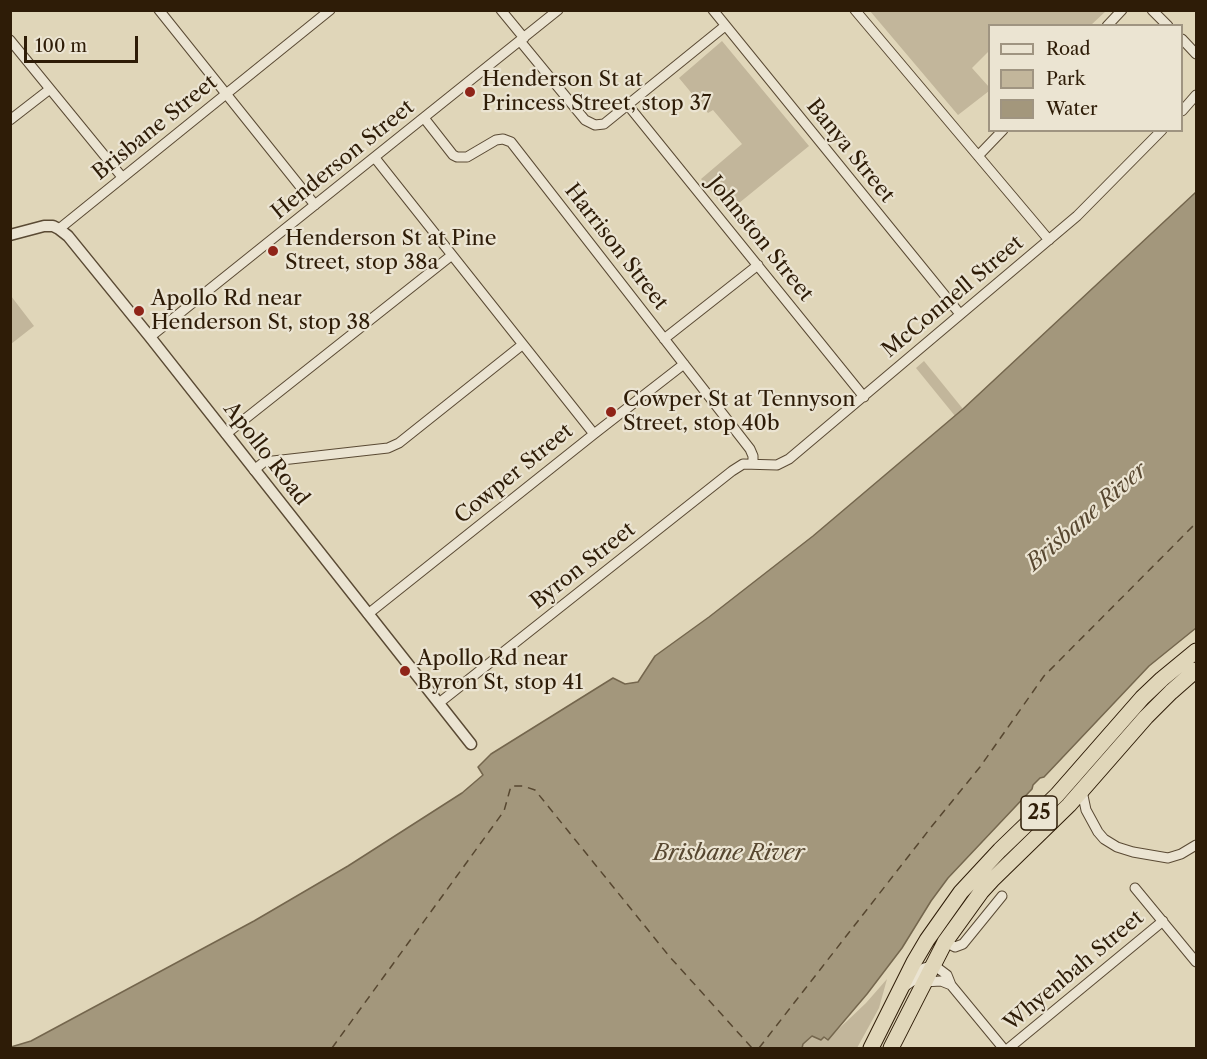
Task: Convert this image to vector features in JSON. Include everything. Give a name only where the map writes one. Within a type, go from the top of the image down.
[{"type":"highway","name":"25","points":[[871,1048],[927,940],[972,879],[1057,795],[1142,699],[1162,679],[1197,651]]},
{"type":"highway","name":"25","points":[[891,1048],[945,942],[970,906],[992,880],[1069,805],[1146,717],[1197,670]]},
{"type":"street","points":[[159,10],[315,205]]},
{"type":"street","points":[[501,10],[585,120],[595,126],[604,124],[725,26]]},
{"type":"street","name":"Henderson Street","points":[[150,337],[558,10]]},
{"type":"street","name":"Banya Street","points":[[713,10],[960,314]]},
{"type":"street","points":[[855,10],[1049,240]]},
{"type":"street","points":[[1109,24],[1122,10]]},
{"type":"street","points":[[1152,10],[1166,24]]},
{"type":"street","name":"Brisbane Street","points":[[59,229],[329,11]]},
{"type":"street","points":[[10,40],[122,177]]},
{"type":"street","points":[[1183,40],[1197,54]]},
{"type":"street","points":[[10,120],[50,89]]},
{"type":"street","points":[[1183,110],[1197,95]]},
{"type":"street","name":"Johnston Street","points":[[627,104],[864,397]]},
{"type":"street","name":"Harrison Street","points":[[424,118],[457,157],[467,156],[496,140],[503,139],[511,142],[750,449],[753,464]]},
{"type":"street","points":[[978,156],[1001,132]]},
{"type":"street","name":"McConnell Street","points":[[753,464],[777,465],[784,462],[864,397],[1094,200],[1160,132]]},
{"type":"street","points":[[375,158],[594,434]]},
{"type":"street","points":[[10,235],[44,226],[59,229]]},
{"type":"street","name":"Apollo Road","points":[[59,229],[68,236],[150,337],[471,744]]},
{"type":"street","points":[[226,434],[452,255]]},
{"type":"street","points":[[664,339],[758,265]]},
{"type":"street","points":[[254,470],[264,462],[388,448],[399,443],[522,345]]},
{"type":"street","name":"Cowper Street","points":[[368,614],[684,364]]},
{"type":"street","name":"Byron Street","points":[[439,703],[732,471],[743,464],[753,464]]},
{"type":"street","points":[[1082,791],[1086,810],[1101,836],[1124,850],[1169,858],[1197,845]]},
{"type":"street","points":[[1069,805],[1086,810]]},
{"type":"street","points":[[1135,888],[1197,962]]},
{"type":"street","points":[[945,942],[956,947],[963,945],[1002,896]]},
{"type":"street","name":"Whyenbah Street","points":[[1009,1048],[1162,921]]},
{"type":"street","points":[[900,990],[914,980],[921,969],[927,966],[939,969],[947,975],[951,985],[1003,1048]]},
{"type":"street","points":[[924,982],[944,981],[951,985]]},
{"type":"green space","points":[[870,11],[1106,11],[1092,24],[988,24],[988,52],[972,68],[988,86],[988,92],[958,115]]},
{"type":"green space","points":[[722,41],[809,146],[728,212],[701,179],[742,144],[713,110],[708,113],[679,78]]},
{"type":"green space","points":[[11,296],[34,326],[11,344]]},
{"type":"green space","points":[[924,361],[963,409],[955,416],[916,368]]},
{"type":"green space","points":[[887,979],[879,1008],[857,1048],[802,1048],[812,1036],[821,1040],[824,1037],[828,1039],[866,1003]]},
{"type":"water","name":"Brisbane River","points":[[1196,192],[1196,628],[1149,666],[1044,777],[1033,785],[1032,789],[948,878],[902,948],[828,1040],[824,1037],[821,1040],[812,1036],[802,1048],[11,1048],[31,1041],[254,921],[348,866],[462,793],[483,775],[478,767],[491,754],[613,678],[625,684],[638,682],[655,656],[813,536],[963,409]]},
{"type":"ferry route","points":[[759,1048],[980,767],[1044,676],[1196,523]]},
{"type":"ferry route","points":[[332,1048],[504,811],[511,786],[523,786],[535,790],[669,956],[752,1048]]},
{"type":"place","name":"Henderson St at Princess Street, stop 37","points":[[470,92]]},
{"type":"place","name":"Henderson St at Pine Street, stop 38a","points":[[273,251]]},
{"type":"place","name":"Apollo Rd near Henderson St, stop 38","points":[[139,311]]},
{"type":"place","name":"Cowper St at Tennyson Street, stop 40b","points":[[611,412]]},
{"type":"place","name":"Apollo Rd near Byron St, stop 41","points":[[405,671]]}]
